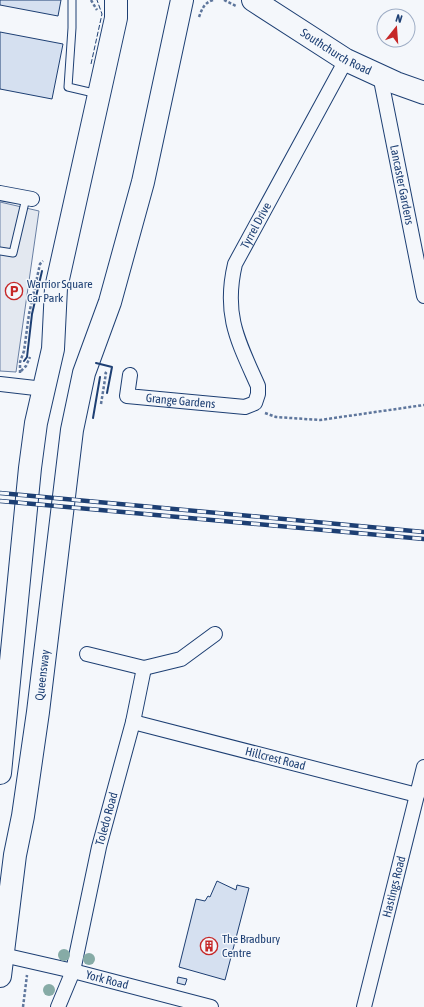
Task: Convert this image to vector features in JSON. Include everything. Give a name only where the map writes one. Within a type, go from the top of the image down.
[{"type":"main road","points":[[0,773],[8,627],[36,423],[53,349],[56,288],[90,132],[100,95],[116,18],[116,0]]},
{"type":"main road","name":"Queensway","points":[[2,966],[15,855],[23,816],[38,712],[72,430],[84,373],[110,302],[140,196],[182,0]]},
{"type":"main road","name":"Southchurch Road","points":[[253,0],[346,60],[424,93]]},
{"type":"street","name":"Tyrrel Drive","points":[[255,403],[258,394],[258,386],[236,335],[232,319],[230,299],[231,280],[235,264],[346,60]]},
{"type":"street","name":"Lancaster Gardens","points":[[380,75],[424,296]]},
{"type":"street","points":[[0,193],[29,199]]},
{"type":"street","name":"Grange Gardens","points":[[130,375],[126,396],[244,407],[255,403]]},
{"type":"street","points":[[0,384],[44,389]]},
{"type":"street","points":[[87,654],[144,668],[181,659],[215,634]]},
{"type":"street","name":"Toledo Road","points":[[58,1007],[73,971],[99,847],[133,722],[144,668]]},
{"type":"street","name":"Hillcrest Road","points":[[133,722],[417,795]]},
{"type":"street","name":"Hastings Road","points":[[364,1007],[424,767]]},
{"type":"street","points":[[0,903],[15,855]]},
{"type":"street","name":"York Road","points":[[2,966],[29,961],[212,1007]]},
{"type":"lane","points":[[72,0],[72,28],[68,87],[100,95]]},
{"type":"lane","points":[[0,251],[13,253],[29,199]]},
{"type":"path","points":[[20,372],[30,359],[31,353]]},
{"type":"path","points":[[101,404],[105,378]]},
{"type":"path","points":[[255,403],[263,412],[276,417],[320,420],[424,405]]},
{"type":"path","points":[[22,1007],[29,961]]},
{"type":"shaded area","name":"Warrior Square Car Park","points":[[0,202],[39,211],[16,372],[0,371]]},
{"type":"building","points":[[0,0],[61,0],[58,16],[0,5]]},
{"type":"building","points":[[0,32],[63,44],[52,99],[0,89]]},
{"type":"building","name":"The Bradbury Centre","points":[[217,881],[236,890],[237,885],[249,888],[225,980],[179,967],[196,899],[205,901],[208,896],[210,897]]},
{"type":"building","points":[[178,977],[187,979],[185,985],[177,983]]},
{"type":"railway","points":[[0,493],[424,532]]},
{"type":"railway","points":[[0,501],[424,539]]},
{"type":"fence","points":[[91,64],[102,14],[97,0]]},
{"type":"wall","points":[[24,361],[27,357],[32,314],[42,271]]},
{"type":"wall","points":[[96,363],[112,367],[107,393]]},
{"type":"wall","points":[[93,418],[100,377]]},
{"type":"place","name":"Warrior Square Car Park","points":[[14,291]]},
{"type":"place","name":"The Bradbury Centre","points":[[209,946]]}]
